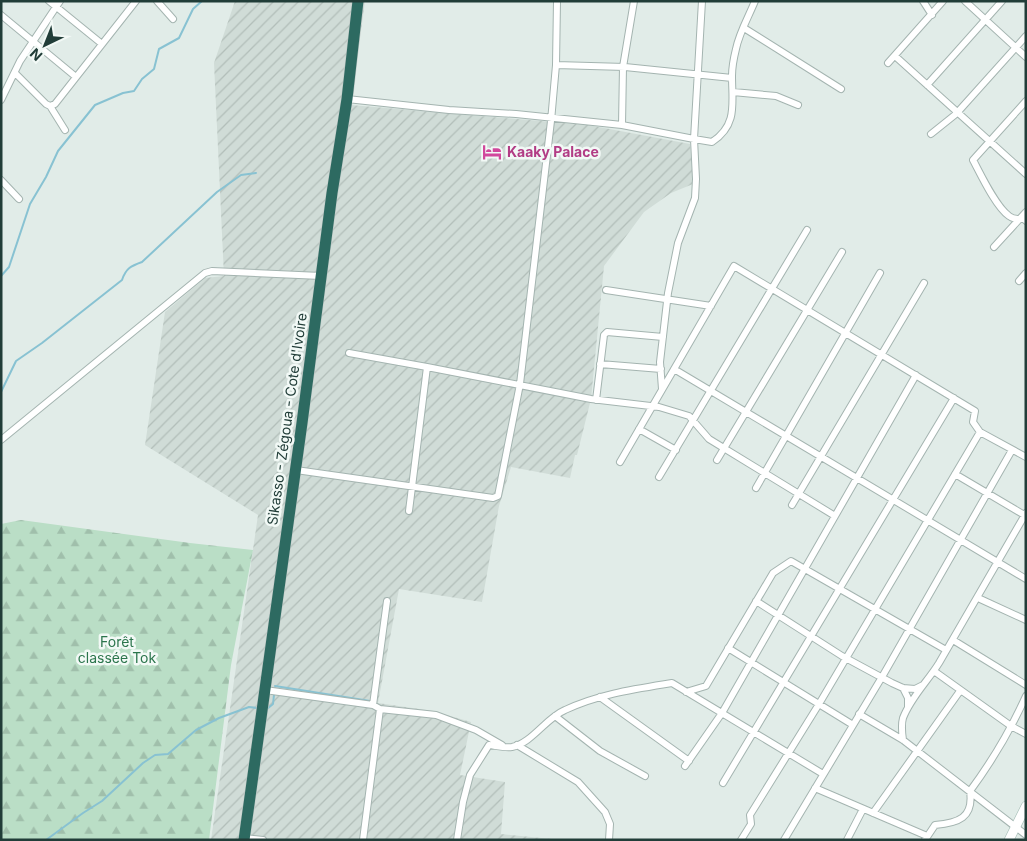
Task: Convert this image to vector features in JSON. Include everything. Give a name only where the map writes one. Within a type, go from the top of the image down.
[{"type":"highway","name":"Sikasso - Zégoua - Cote d'Ivoire","points":[[244,839],[296,470],[332,193],[347,99],[358,1]]},
{"type":"street","points":[[49,1],[58,4],[102,44]]},
{"type":"street","points":[[50,106],[55,104],[136,1]]},
{"type":"street","points":[[157,1],[173,19]]},
{"type":"street","points":[[296,470],[493,498],[498,496],[520,384],[551,118],[556,64],[557,1]]},
{"type":"street","points":[[622,125],[624,66],[634,1]]},
{"type":"street","points":[[662,389],[660,369],[667,299],[678,243],[694,198],[696,178],[694,139],[702,1]]},
{"type":"street","points":[[347,99],[622,125],[712,142],[720,137],[729,126],[733,106],[732,78],[736,47],[755,1]]},
{"type":"street","points":[[923,1],[932,15]]},
{"type":"street","points":[[888,63],[944,1]]},
{"type":"street","points":[[965,1],[1026,57]]},
{"type":"street","points":[[927,84],[1002,1]]},
{"type":"street","points":[[1,100],[33,42],[58,4]]},
{"type":"street","points":[[1,15],[76,77]]},
{"type":"street","points":[[744,28],[841,89]]},
{"type":"street","points":[[931,134],[958,112],[1026,36]]},
{"type":"street","points":[[895,56],[1026,174]]},
{"type":"street","points":[[556,64],[624,66],[732,78]]},
{"type":"street","points":[[15,73],[50,106],[64,130]]},
{"type":"street","points":[[733,92],[776,96],[798,105]]},
{"type":"street","points":[[1022,220],[1014,219],[1000,207],[973,160],[1026,101]]},
{"type":"street","points":[[1,180],[19,199]]},
{"type":"street","points":[[994,247],[1022,220],[1026,212]]},
{"type":"street","points":[[659,477],[807,230]]},
{"type":"street","points":[[717,460],[842,252]]},
{"type":"street","points":[[620,462],[734,266],[975,411],[973,422],[980,432],[1026,457]]},
{"type":"street","points":[[1,440],[205,273],[212,271],[321,276]]},
{"type":"street","points":[[756,488],[880,273]]},
{"type":"street","points":[[1019,281],[1026,273]]},
{"type":"street","points":[[792,506],[924,283]]},
{"type":"street","points":[[606,290],[711,306]]},
{"type":"street","points":[[596,400],[602,337],[607,332],[663,337]]},
{"type":"street","points":[[349,353],[520,384],[596,400],[652,406],[689,416],[709,439],[835,516]]},
{"type":"street","points":[[600,364],[660,369]]},
{"type":"street","points":[[409,511],[427,367]]},
{"type":"street","points":[[674,369],[1026,579]]},
{"type":"street","points":[[600,697],[687,763],[722,713],[916,375]]},
{"type":"street","points":[[723,783],[954,398]]},
{"type":"street","points":[[639,428],[676,450]]},
{"type":"street","points":[[741,840],[751,824],[750,815],[819,704],[980,432]]},
{"type":"street","points":[[784,840],[882,677],[1012,450]]},
{"type":"street","points":[[904,740],[903,718],[908,708],[953,640],[1025,514],[954,474]]},
{"type":"street","points":[[686,692],[706,686],[772,573],[791,561],[946,650]]},
{"type":"street","points":[[978,598],[1026,620]]},
{"type":"street","points":[[373,705],[387,601]]},
{"type":"street","points":[[756,601],[846,658],[903,688],[915,689],[924,684]]},
{"type":"street","points":[[953,640],[1026,685]]},
{"type":"street","points":[[728,648],[853,724]]},
{"type":"street","points":[[934,671],[1011,726],[1026,734]]},
{"type":"street","points":[[457,840],[463,802],[470,775],[490,746],[512,747],[525,742],[563,710],[612,693],[672,683],[823,774]]},
{"type":"street","points":[[903,688],[908,698],[908,708]]},
{"type":"street","points":[[265,690],[436,715],[476,730],[503,746]]},
{"type":"street","points":[[873,812],[960,691]]},
{"type":"street","points":[[815,788],[873,812],[926,838],[935,825],[952,824],[962,818],[968,811],[972,801],[970,791],[992,761],[1026,696]]},
{"type":"street","points":[[363,840],[380,708]]},
{"type":"street","points":[[859,714],[904,740],[1026,834]]},
{"type":"street","points":[[555,716],[600,751],[644,776]]},
{"type":"street","points":[[517,745],[578,782],[605,812],[610,824],[609,840]]},
{"type":"street","points":[[1009,840],[1026,806]]},
{"type":"street","points":[[847,840],[863,809]]},
{"type":"street","points":[[244,839],[263,840]]},
{"type":"shaded area","points":[[235,1],[365,1],[351,105],[588,125],[690,144],[693,184],[671,193],[644,212],[604,266],[591,399],[570,478],[511,467],[499,506],[482,602],[399,589],[378,703],[433,711],[471,722],[460,775],[505,782],[501,834],[562,840],[211,840],[258,515],[145,445],[165,312],[205,278],[224,276],[214,63]]},
{"type":"green space","name":"Forêt classée Tok","points":[[21,520],[253,550],[231,665],[209,840],[1,840],[1,524]]},
{"type":"waterway","points":[[1,276],[9,267],[30,204],[46,177],[58,151],[95,105],[123,93],[134,91],[142,79],[154,69],[159,49],[179,38],[193,9],[202,1]]},
{"type":"waterway","points":[[1,392],[16,361],[122,280],[129,268],[142,262],[217,192],[241,175],[256,173]]},
{"type":"waterway","points":[[275,686],[370,701]]},
{"type":"waterway","points":[[267,709],[273,704],[274,695]]},
{"type":"waterway","points":[[46,840],[102,801],[143,763],[155,755],[168,754],[196,730],[219,718],[249,707],[257,708]]},
{"type":"place","name":"Kaaky Palace","points":[[492,152]]}]
